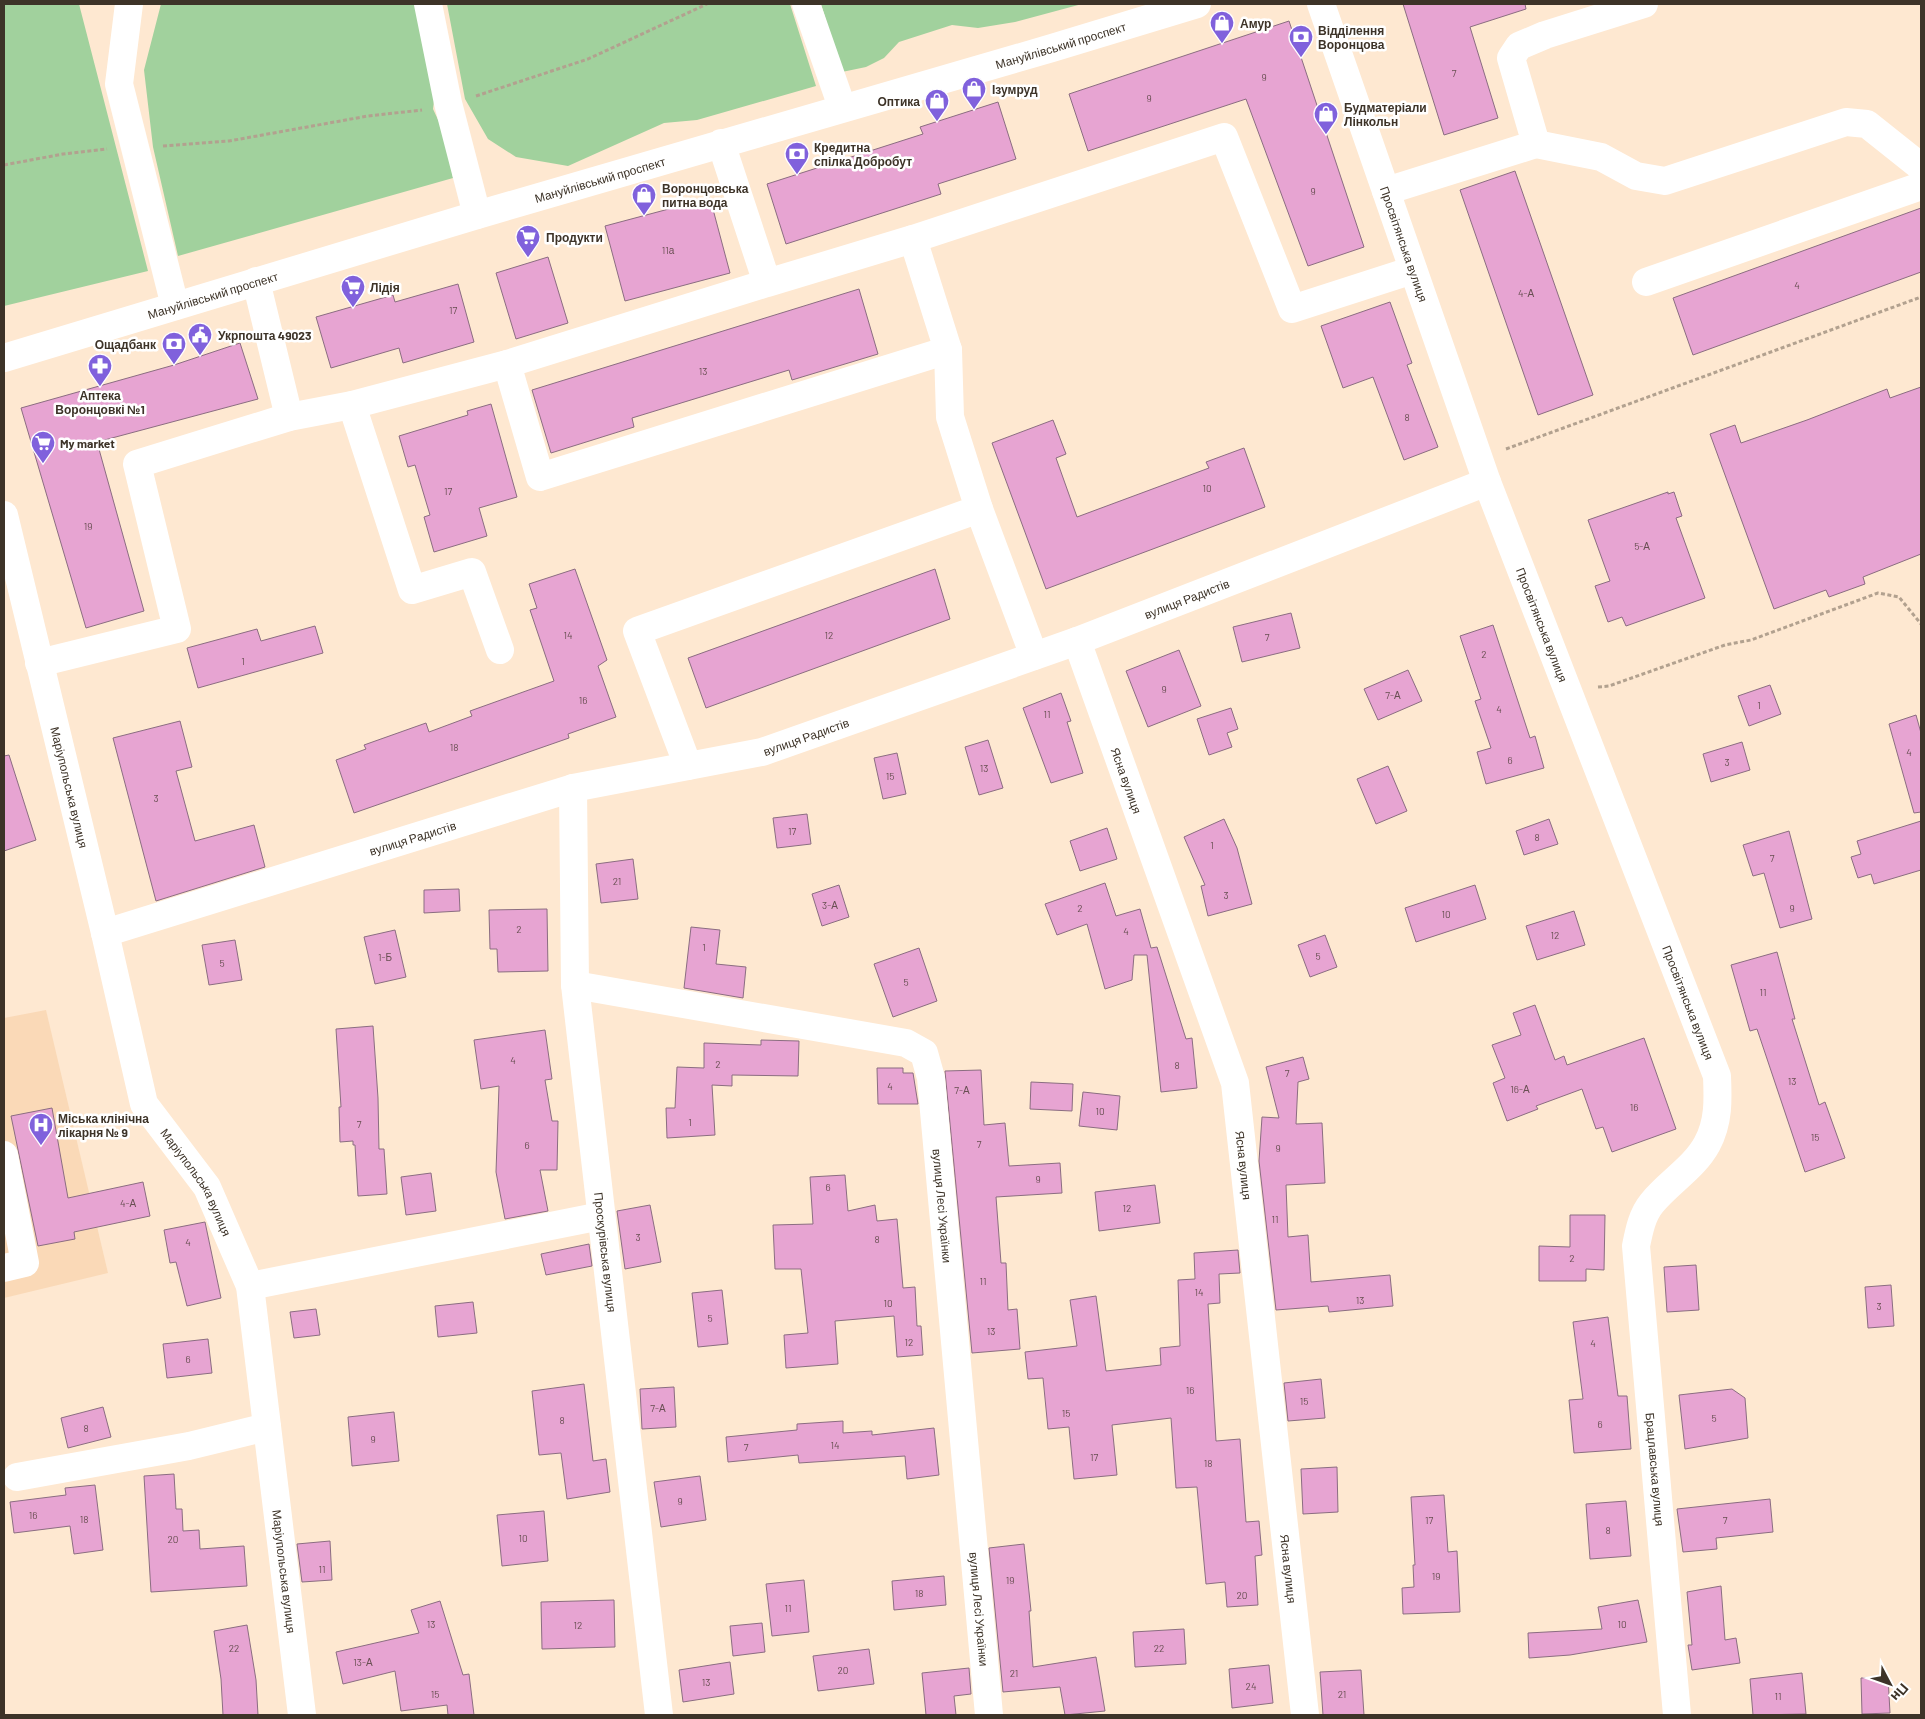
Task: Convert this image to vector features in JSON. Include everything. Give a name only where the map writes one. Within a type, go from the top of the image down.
[{"type":"street","points":[[128,4],[119,84],[133,147],[174,306]]},
{"type":"street","points":[[428,4],[448,103],[477,214]]},
{"type":"street","points":[[806,4],[842,107]]},
{"type":"street","name":"Мануйлівський проспект","points":[[4,358],[477,214],[842,107],[1157,10],[1197,4]]},
{"type":"street","name":"Просвітянська вулиця","points":[[1321,4],[1483,470],[1717,1076],[1718,1110],[1707,1143],[1687,1171],[1651,1203],[1640,1223]]},
{"type":"street","points":[[1536,144],[1511,58],[1520,46],[1644,4]]},
{"type":"street","points":[[1386,191],[1536,144],[1601,157],[1636,176],[1665,181],[1846,122],[1866,124],[1921,167]]},
{"type":"street","points":[[40,663],[177,629],[137,464],[289,417],[352,405],[508,364],[913,239],[1224,137],[1292,309],[1413,270]]},
{"type":"street","points":[[721,143],[766,283]]},
{"type":"street","points":[[1646,282],[1921,186]]},
{"type":"street","points":[[913,239],[948,350],[950,417],[979,509],[1034,656]]},
{"type":"street","points":[[256,281],[289,417]]},
{"type":"street","points":[[508,364],[540,477],[948,350]]},
{"type":"street","points":[[352,405],[412,590],[472,572],[500,650]]},
{"type":"street","name":"вулиця Радистів","points":[[105,933],[574,788],[762,752],[1078,641],[1483,470]]},
{"type":"street","points":[[688,766],[637,631],[979,509]]},
{"type":"street","name":"Маріупольська вулиця","points":[[4,515],[105,933],[144,1104],[207,1188],[250,1286],[302,1715]]},
{"type":"street","name":"Ясна вулиця","points":[[1078,641],[1235,1083],[1305,1715]]},
{"type":"street","name":"Проскурівська вулиця","points":[[574,788],[576,985],[659,1715]]},
{"type":"street","name":"вулиця Лесі Українки","points":[[576,985],[906,1043],[924,1053],[931,1078],[989,1715]]},
{"type":"street","points":[[4,1155],[25,1264],[4,1268]]},
{"type":"street","points":[[250,1286],[601,1216]]},
{"type":"street","name":"Брацлавська вулиця","points":[[1640,1223],[1636,1246],[1677,1715]]},
{"type":"street","points":[[17,1477],[189,1446],[267,1427]]},
{"type":"path","points":[[4,164],[63,154],[133,147],[229,141],[368,116],[433,109],[588,59],[707,4]]},
{"type":"path","points":[[1483,470],[1921,297]]},
{"type":"path","points":[[1568,690],[1609,686],[1725,645],[1751,640],[1878,593],[1899,597],[1921,624]]},
{"type":"shaded area","name":"Міська клінічна лікарня № 9","points":[[46,1010],[108,1273],[4,1298],[4,1018]]},
{"type":"green space","points":[[4,4],[79,4],[148,271],[4,306]]},
{"type":"green space","points":[[161,4],[418,4],[437,77],[433,109],[446,137],[453,178],[178,256],[153,147],[144,70]]},
{"type":"green space","points":[[447,4],[790,4],[816,86],[697,120],[664,123],[568,166],[516,157],[488,139],[465,99]]},
{"type":"green space","points":[[821,4],[1082,4],[1015,22],[978,28],[952,25],[899,42],[884,58],[866,67],[842,72]]},
{"type":"building","points":[[1403,4],[1525,4],[1526,9],[1470,27],[1498,118],[1444,135]]},
{"type":"building","points":[[1289,21],[1364,247],[1308,266],[1246,99],[1088,151],[1069,94]]},
{"type":"building","points":[[998,102],[1016,159],[938,184],[941,194],[786,244],[767,184],[923,134],[920,127]]},
{"type":"building","points":[[1515,171],[1593,395],[1538,415],[1460,190]]},
{"type":"building","points":[[710,198],[730,273],[625,301],[605,226]]},
{"type":"building","points":[[1921,208],[1921,272],[1693,355],[1673,298]]},
{"type":"building","points":[[548,257],[568,323],[516,339],[496,273]]},
{"type":"building","points":[[458,284],[474,342],[403,363],[399,348],[331,368],[316,317],[393,295],[395,302]]},
{"type":"building","points":[[859,289],[878,354],[792,380],[789,370],[632,418],[634,427],[551,453],[532,390]]},
{"type":"building","points":[[1390,302],[1412,363],[1407,365],[1438,447],[1404,460],[1373,377],[1343,388],[1321,326]]},
{"type":"building","points":[[240,343],[258,399],[97,442],[144,611],[86,628],[21,408],[174,365]]},
{"type":"building","points":[[1921,387],[1921,554],[1863,577],[1865,584],[1829,597],[1826,590],[1774,609],[1710,434],[1735,425],[1741,443],[1887,389],[1890,398]]},
{"type":"building","points":[[491,404],[517,497],[479,508],[487,536],[434,552],[424,517],[430,515],[415,465],[408,467],[399,436],[468,415],[467,411]]},
{"type":"building","points":[[1053,420],[1066,454],[1056,458],[1077,517],[1209,468],[1206,462],[1244,448],[1265,507],[1046,589],[992,443]]},
{"type":"building","points":[[1668,492],[1668,494],[1674,492],[1682,516],[1676,518],[1705,598],[1626,626],[1622,617],[1608,622],[1595,586],[1610,581],[1588,520]]},
{"type":"building","points":[[575,569],[607,660],[598,666],[616,717],[568,734],[569,738],[354,813],[336,760],[366,749],[364,745],[426,723],[429,732],[472,716],[470,711],[554,681],[530,610],[537,608],[529,584]]},
{"type":"building","points":[[935,569],[950,619],[706,708],[688,658]]},
{"type":"building","points":[[1291,613],[1300,648],[1242,662],[1233,627]]},
{"type":"building","points":[[1493,625],[1530,738],[1535,736],[1544,768],[1486,784],[1477,752],[1491,748],[1475,701],[1481,699],[1460,636]]},
{"type":"building","points":[[315,626],[323,653],[198,688],[187,648],[257,629],[261,641]]},
{"type":"building","points":[[1179,650],[1201,706],[1148,727],[1126,671]]},
{"type":"building","points":[[1408,670],[1422,701],[1378,720],[1364,689]]},
{"type":"building","points":[[1770,685],[1781,714],[1749,726],[1738,696]]},
{"type":"building","points":[[1061,693],[1071,721],[1067,722],[1083,773],[1051,783],[1023,708]]},
{"type":"building","points":[[1231,708],[1238,729],[1227,733],[1232,747],[1209,755],[1197,719]]},
{"type":"building","points":[[1916,715],[1921,733],[1921,812],[1914,813],[1889,724]]},
{"type":"building","points":[[180,721],[192,767],[176,771],[195,841],[254,825],[265,867],[156,901],[113,738]]},
{"type":"building","points":[[988,740],[1003,788],[979,795],[965,747]]},
{"type":"building","points":[[1742,742],[1750,770],[1711,782],[1703,754]]},
{"type":"building","points":[[897,753],[906,794],[883,799],[874,758]]},
{"type":"building","points":[[9,755],[36,840],[4,851],[4,756]]},
{"type":"building","points":[[1388,766],[1407,811],[1376,824],[1357,779]]},
{"type":"building","points":[[807,814],[811,844],[777,848],[773,818]]},
{"type":"building","points":[[1224,819],[1237,848],[1252,904],[1208,916],[1201,886],[1205,885],[1184,837]]},
{"type":"building","points":[[1549,819],[1558,844],[1524,855],[1516,831]]},
{"type":"building","points":[[1921,821],[1921,870],[1874,884],[1871,874],[1858,878],[1851,857],[1861,854],[1857,841]]},
{"type":"building","points":[[1107,828],[1117,859],[1080,871],[1070,841]]},
{"type":"building","points":[[1789,831],[1812,919],[1780,928],[1764,873],[1753,876],[1743,845]]},
{"type":"building","points":[[633,859],[638,899],[601,903],[596,864]]},
{"type":"building","points":[[1105,883],[1116,916],[1140,909],[1151,948],[1157,947],[1186,1039],[1192,1038],[1197,1088],[1161,1092],[1147,955],[1134,955],[1132,980],[1105,989],[1087,924],[1057,935],[1045,904]]},
{"type":"building","points":[[839,885],[849,917],[822,926],[812,894]]},
{"type":"building","points":[[1475,885],[1486,919],[1416,942],[1405,908]]},
{"type":"building","points":[[459,889],[460,911],[424,913],[424,890]]},
{"type":"building","points":[[547,909],[548,971],[498,972],[497,949],[490,949],[489,910]]},
{"type":"building","points":[[1574,911],[1585,945],[1537,960],[1526,926]]},
{"type":"building","points":[[691,927],[720,930],[716,964],[746,967],[743,998],[684,988]]},
{"type":"building","points":[[395,930],[406,977],[375,984],[364,937]]},
{"type":"building","points":[[1325,935],[1337,967],[1310,977],[1298,945]]},
{"type":"building","points":[[235,940],[242,980],[209,985],[202,945]]},
{"type":"building","points":[[919,948],[937,1001],[893,1017],[874,964]]},
{"type":"building","points":[[1777,952],[1795,1019],[1792,1019],[1819,1105],[1825,1102],[1845,1158],[1805,1172],[1757,1029],[1750,1031],[1731,965]]},
{"type":"building","points":[[1535,1005],[1555,1060],[1564,1056],[1567,1065],[1644,1038],[1676,1129],[1612,1152],[1603,1127],[1596,1129],[1582,1089],[1536,1106],[1538,1109],[1507,1121],[1493,1083],[1505,1078],[1492,1045],[1521,1035],[1513,1013]]},
{"type":"building","points":[[373,1026],[379,1149],[384,1149],[387,1194],[358,1196],[355,1145],[353,1145],[353,1141],[340,1142],[339,1107],[341,1107],[336,1029]]},
{"type":"building","points":[[545,1030],[552,1079],[545,1080],[552,1121],[558,1121],[557,1170],[540,1170],[548,1211],[505,1219],[496,1172],[499,1086],[481,1089],[474,1040]]},
{"type":"building","points":[[761,1040],[799,1041],[798,1076],[732,1075],[732,1086],[712,1085],[715,1135],[667,1138],[666,1108],[675,1108],[677,1067],[704,1068],[704,1043],[761,1045]]},
{"type":"building","points":[[1303,1057],[1309,1079],[1298,1082],[1296,1124],[1322,1123],[1325,1183],[1286,1185],[1288,1237],[1308,1235],[1311,1282],[1390,1275],[1393,1306],[1329,1312],[1328,1306],[1276,1310],[1259,1161],[1262,1117],[1279,1118],[1266,1067]]},
{"type":"building","points":[[877,1068],[903,1068],[903,1073],[913,1073],[918,1104],[878,1104]]},
{"type":"building","points":[[981,1070],[984,1125],[1005,1123],[1009,1166],[1060,1163],[1062,1193],[996,1197],[1001,1263],[1006,1263],[1008,1310],[1017,1309],[1020,1349],[972,1353],[945,1071]]},
{"type":"building","points":[[1031,1082],[1073,1084],[1072,1111],[1030,1109]]},
{"type":"building","points":[[1083,1092],[1120,1096],[1117,1130],[1079,1126]]},
{"type":"building","points":[[52,1108],[68,1198],[143,1182],[150,1216],[74,1232],[75,1239],[38,1246],[11,1116]]},
{"type":"building","points":[[431,1173],[436,1211],[406,1215],[401,1177]]},
{"type":"building","points":[[845,1175],[848,1211],[875,1205],[877,1221],[897,1219],[903,1288],[915,1287],[917,1326],[921,1326],[923,1355],[897,1357],[894,1316],[835,1321],[838,1364],[786,1368],[784,1335],[808,1333],[801,1269],[775,1269],[773,1225],[813,1224],[810,1177]]},
{"type":"building","points":[[1155,1185],[1160,1223],[1099,1231],[1095,1192]]},
{"type":"building","points":[[650,1205],[661,1262],[625,1269],[617,1211]]},
{"type":"building","points":[[1570,1215],[1605,1215],[1604,1270],[1586,1269],[1586,1281],[1539,1281],[1539,1246],[1570,1247]]},
{"type":"building","points":[[205,1222],[221,1298],[187,1306],[176,1262],[170,1263],[164,1230]]},
{"type":"building","points":[[589,1244],[592,1266],[546,1275],[541,1254]]},
{"type":"building","points":[[1238,1250],[1240,1273],[1219,1274],[1220,1303],[1208,1304],[1216,1441],[1240,1439],[1246,1522],[1259,1521],[1262,1555],[1255,1556],[1258,1605],[1227,1607],[1225,1582],[1206,1584],[1197,1487],[1176,1488],[1171,1418],[1112,1425],[1117,1475],[1074,1479],[1069,1427],[1048,1429],[1043,1378],[1028,1379],[1025,1352],[1077,1346],[1070,1300],[1096,1296],[1106,1371],[1161,1365],[1160,1348],[1180,1346],[1178,1280],[1195,1279],[1194,1253]]},
{"type":"building","points":[[1696,1265],[1699,1310],[1667,1312],[1664,1267]]},
{"type":"building","points":[[1891,1285],[1894,1326],[1868,1328],[1865,1287]]},
{"type":"building","points":[[722,1290],[728,1344],[698,1347],[692,1293]]},
{"type":"building","points":[[473,1302],[477,1333],[438,1337],[435,1306]]},
{"type":"building","points":[[316,1309],[320,1335],[294,1338],[290,1312]]},
{"type":"building","points":[[1608,1317],[1618,1396],[1627,1396],[1631,1449],[1574,1453],[1569,1400],[1583,1399],[1573,1322]]},
{"type":"building","points":[[208,1339],[212,1373],[167,1378],[163,1344]]},
{"type":"building","points":[[1321,1379],[1325,1418],[1288,1421],[1284,1383]]},
{"type":"building","points":[[584,1384],[593,1461],[606,1459],[610,1492],[567,1499],[561,1453],[539,1455],[532,1391]]},
{"type":"building","points":[[674,1387],[676,1427],[642,1429],[640,1389]]},
{"type":"building","points":[[1732,1389],[1745,1398],[1748,1438],[1685,1449],[1679,1395]]},
{"type":"building","points":[[103,1407],[111,1437],[68,1448],[61,1418]]},
{"type":"building","points":[[394,1412],[399,1461],[352,1466],[348,1417]]},
{"type":"building","points":[[843,1421],[843,1433],[872,1431],[872,1435],[934,1428],[939,1475],[907,1479],[905,1456],[799,1463],[798,1455],[728,1462],[726,1437],[797,1430],[797,1424]]},
{"type":"building","points":[[1337,1467],[1338,1512],[1303,1514],[1301,1469]]},
{"type":"building","points":[[174,1474],[176,1509],[182,1509],[183,1531],[199,1530],[200,1549],[244,1546],[247,1586],[151,1592],[144,1476]]},
{"type":"building","points":[[700,1476],[706,1520],[661,1527],[654,1482]]},
{"type":"building","points":[[95,1485],[103,1550],[74,1554],[70,1526],[14,1533],[10,1502],[66,1495],[65,1488]]},
{"type":"building","points":[[1444,1495],[1448,1552],[1457,1551],[1460,1612],[1403,1614],[1402,1588],[1414,1587],[1413,1565],[1415,1565],[1411,1497]]},
{"type":"building","points":[[1770,1499],[1773,1532],[1716,1538],[1717,1549],[1683,1552],[1677,1509]]},
{"type":"building","points":[[1626,1501],[1631,1556],[1590,1559],[1586,1504]]},
{"type":"building","points":[[544,1511],[548,1561],[502,1566],[497,1515]]},
{"type":"building","points":[[330,1541],[332,1580],[302,1582],[297,1544]]},
{"type":"building","points":[[1024,1544],[1031,1611],[1029,1611],[1033,1667],[1096,1657],[1105,1711],[1065,1715],[1060,1687],[1003,1692],[989,1548]]},
{"type":"building","points":[[944,1576],[946,1605],[894,1610],[892,1581]]},
{"type":"building","points":[[804,1580],[809,1632],[772,1636],[766,1584]]},
{"type":"building","points":[[1721,1586],[1725,1640],[1736,1638],[1740,1663],[1692,1670],[1688,1645],[1692,1645],[1687,1592]]},
{"type":"building","points":[[614,1600],[615,1647],[542,1649],[541,1602]]},
{"type":"building","points":[[1638,1600],[1647,1642],[1570,1655],[1529,1658],[1528,1633],[1602,1629],[1598,1607]]},
{"type":"building","points":[[440,1601],[463,1675],[469,1674],[474,1715],[448,1715],[447,1705],[401,1711],[395,1671],[343,1684],[336,1652],[419,1633],[411,1610]]},
{"type":"building","points":[[762,1623],[765,1652],[733,1656],[730,1626]]},
{"type":"building","points":[[247,1625],[256,1680],[258,1715],[223,1715],[221,1679],[214,1631]]},
{"type":"building","points":[[1184,1629],[1186,1664],[1135,1667],[1133,1632]]},
{"type":"building","points":[[869,1649],[874,1684],[818,1691],[813,1656]]},
{"type":"building","points":[[730,1662],[734,1694],[683,1702],[679,1670]]},
{"type":"building","points":[[1269,1665],[1273,1703],[1232,1708],[1229,1669]]},
{"type":"building","points":[[969,1668],[971,1694],[954,1696],[956,1715],[926,1715],[922,1673]]},
{"type":"building","points":[[1361,1670],[1364,1715],[1323,1715],[1320,1672]]},
{"type":"building","points":[[1802,1673],[1806,1714],[1753,1715],[1750,1679]]},
{"type":"building","points":[[1888,1677],[1890,1713],[1862,1714],[1861,1678]]},
{"type":"place","name":"Амур","points":[[1222,44]]},
{"type":"place","name":"Відділення Воронцова","points":[[1301,58]]},
{"type":"place","name":"Ізумруд","points":[[974,110]]},
{"type":"place","name":"Оптика","points":[[937,122]]},
{"type":"place","name":"Будматеріали Лінкольн","points":[[1326,135]]},
{"type":"place","name":"Кредитна спілка Добробут","points":[[797,175]]},
{"type":"place","name":"Воронцовська питна вода","points":[[644,216]]},
{"type":"place","name":"Продукти","points":[[528,258]]},
{"type":"place","name":"Лідія","points":[[353,308]]},
{"type":"place","name":"Укрпошта 49023","points":[[200,356]]},
{"type":"place","name":"Ощадбанк","points":[[174,365]]},
{"type":"place","name":"Аптека Воронцовкі №1","points":[[100,387]]},
{"type":"place","name":"My market","points":[[43,464]]},
{"type":"place","name":"Міська клінічна лікарня № 9","points":[[41,1146]]}]
